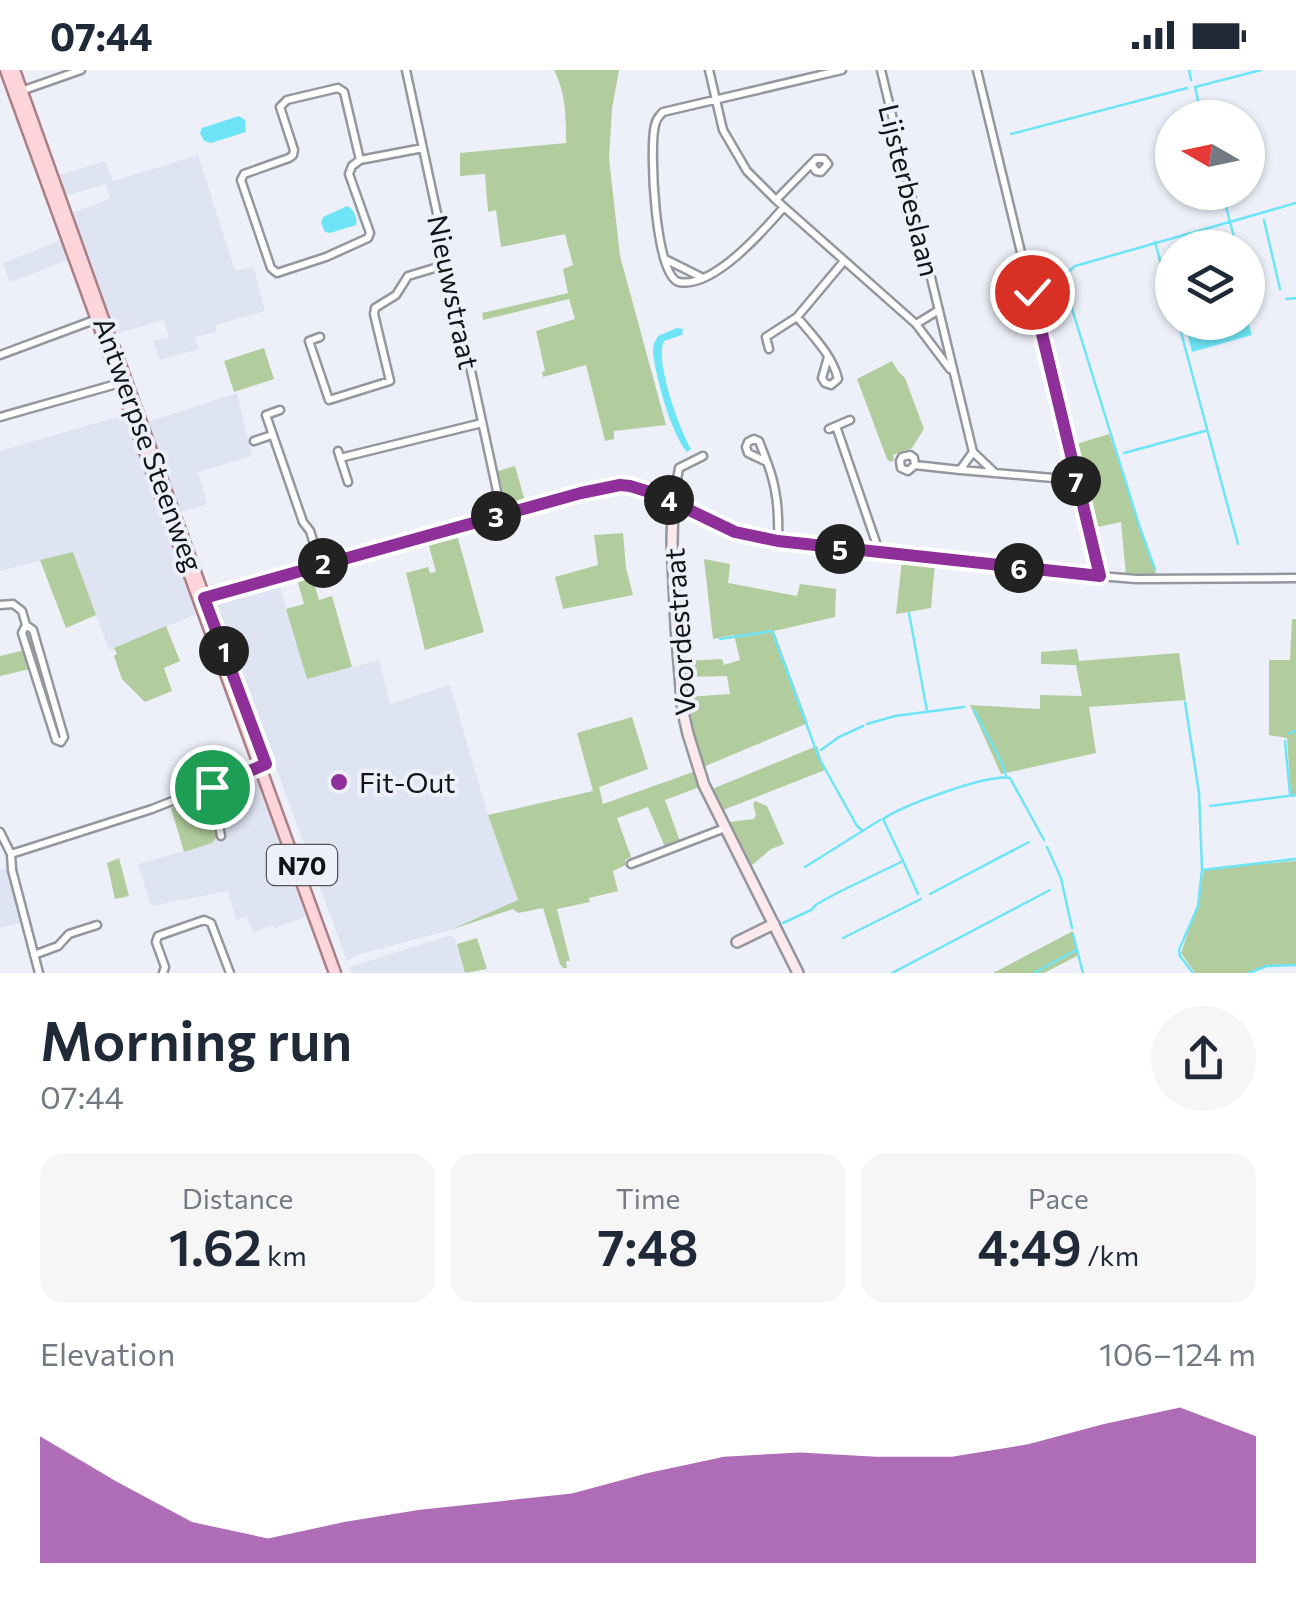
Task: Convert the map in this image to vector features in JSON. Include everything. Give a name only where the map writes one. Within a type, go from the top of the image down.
[{"type":"main road","name":"N70","points":[[6,70],[14,88]]},
{"type":"main road","name":"N70","points":[[14,70],[14,88]]},
{"type":"main road","name":"Antwerpse Steenweg","points":[[14,88],[338,973]]},
{"type":"street","points":[[14,88],[81,70]]},
{"type":"street","name":"Nieuwstraat","points":[[406,70],[502,514]]},
{"type":"street","points":[[710,70],[723,130],[747,172],[916,324],[954,375]]},
{"type":"street","points":[[784,207],[729,263],[702,277],[675,281],[664,260],[658,230],[656,120],[663,112],[842,70]]},
{"type":"street","name":"Lijsterbeslaan","points":[[881,70],[973,452]]},
{"type":"street","points":[[977,70],[1100,576]]},
{"type":"street","points":[[360,160],[344,92],[338,88],[276,105],[294,154],[244,174],[241,180],[270,268],[277,274],[368,238],[370,232],[349,174],[352,166],[360,160],[423,148]]},
{"type":"street","points":[[776,200],[812,165]]},
{"type":"street","points":[[664,260],[702,277]]},
{"type":"street","points":[[768,348],[766,337],[797,317],[844,261]]},
{"type":"street","points":[[320,338],[309,341],[329,400],[390,381],[374,314],[376,308],[396,295],[408,276],[448,264]]},
{"type":"street","name":"Lijsterbeslaan","points":[[916,324],[939,310]]},
{"type":"street","points":[[797,317],[828,357]]},
{"type":"street","points":[[0,355],[99,318]]},
{"type":"street","points":[[0,417],[123,382]]},
{"type":"street","points":[[280,410],[266,415],[320,564]]},
{"type":"street","points":[[850,420],[832,427],[880,554]]},
{"type":"street","points":[[348,482],[339,454],[482,423]]},
{"type":"street","points":[[254,441],[272,435]]},
{"type":"street","points":[[960,470],[973,452],[996,474]]},
{"type":"street","points":[[674,502],[679,468],[703,456]]},
{"type":"street","points":[[768,462],[777,495],[778,541]]},
{"type":"street","points":[[916,465],[1076,480]]},
{"type":"street","points":[[201,599],[620,485],[656,494],[735,532],[778,541],[1136,579],[1296,578]]},
{"type":"street","name":"Voordestraat","points":[[674,502],[672,560],[688,734],[704,785],[798,973]]},
{"type":"street","points":[[0,605],[18,606],[22,611],[26,625],[22,633],[43,681],[64,738],[61,742],[56,740],[43,681]]},
{"type":"street","points":[[11,854],[152,810],[262,766]]},
{"type":"street","points":[[212,787],[221,836]]},
{"type":"street","points":[[632,864],[726,828]]},
{"type":"street","points":[[0,832],[11,854],[10,863],[39,973]]},
{"type":"street","points":[[163,973],[158,936],[204,920],[211,923],[230,973]]},
{"type":"street","points":[[736,942],[774,924]]},
{"type":"street","points":[[34,955],[58,946],[69,934],[97,925]]},
{"type":"shaded area","points":[[198,155],[235,271],[254,267],[265,311],[216,325],[216,332],[195,337],[199,349],[160,360],[153,341],[169,337],[164,320],[114,334],[71,213],[110,199],[106,184],[65,196],[60,175],[105,161],[113,181]]},
{"type":"shaded area","points":[[61,240],[69,260],[10,282],[3,263]]},
{"type":"shaded area","points":[[237,393],[252,456],[198,472],[207,504],[181,512],[147,422]]},
{"type":"shaded area","points":[[127,414],[197,614],[109,650],[73,552],[0,571],[0,451]]},
{"type":"shaded area","points":[[278,581],[307,679],[379,660],[390,704],[450,685],[518,901],[450,930],[347,961],[214,599]]},
{"type":"shaded area","points":[[258,776],[307,916],[253,933],[247,916],[236,920],[228,891],[151,906],[138,864],[212,843],[208,794]]},
{"type":"shaded area","points":[[6,868],[20,923],[0,928],[0,870]]},
{"type":"shaded area","points":[[451,935],[465,973],[351,973],[349,967]]},
{"type":"green space","points":[[554,70],[619,70],[609,158],[620,256],[666,425],[614,431],[614,439],[605,441],[586,365],[543,377],[536,331],[575,319],[569,299],[483,320],[482,313],[568,293],[563,269],[573,265],[565,234],[501,247],[496,210],[488,212],[485,174],[460,176],[460,153],[566,143],[563,97]]},
{"type":"green space","points":[[264,348],[274,379],[234,392],[224,361]]},
{"type":"green space","points":[[892,361],[905,378],[924,429],[912,448],[893,455],[890,462],[857,379]]},
{"type":"green space","points":[[1109,434],[1157,576],[1126,575],[1121,522],[1093,528],[1073,445]]},
{"type":"green space","points":[[515,466],[526,505],[507,508],[498,471]]},
{"type":"green space","points":[[456,531],[484,632],[425,650],[406,573],[428,567],[430,573],[436,572],[427,539]]},
{"type":"green space","points":[[623,533],[633,595],[563,609],[555,577],[598,565],[594,535]]},
{"type":"green space","points":[[73,552],[96,615],[66,628],[40,560]]},
{"type":"green space","points":[[704,559],[730,564],[728,583],[797,596],[800,584],[836,589],[835,617],[774,631],[808,723],[703,767],[688,697],[730,694],[727,676],[686,677],[685,661],[722,659],[724,665],[740,660],[734,635],[713,639]]},
{"type":"green space","points":[[902,560],[935,563],[931,608],[896,614]]},
{"type":"green space","points":[[311,572],[319,600],[332,596],[352,667],[307,679],[286,609],[304,604],[296,576]]},
{"type":"green space","points":[[1292,619],[1296,619],[1296,796],[1291,797],[1287,738],[1269,735],[1269,660],[1290,660]]},
{"type":"green space","points":[[166,626],[180,661],[164,668],[172,691],[145,702],[122,679],[114,648]]},
{"type":"green space","points":[[1077,649],[1079,661],[1179,653],[1186,700],[1089,707],[1096,753],[1001,774],[970,705],[1040,709],[1040,695],[1082,696],[1076,665],[1041,664],[1041,652]]},
{"type":"green space","points":[[25,650],[30,669],[0,676],[0,656]]},
{"type":"green space","points":[[632,717],[648,769],[599,787],[603,804],[696,771],[702,786],[665,800],[680,841],[665,847],[648,807],[617,818],[631,857],[625,860],[626,865],[613,871],[618,891],[557,909],[570,961],[566,961],[567,968],[560,964],[543,908],[518,913],[513,909],[450,930],[518,900],[488,815],[593,791],[577,733]]},
{"type":"green space","points":[[817,746],[825,770],[723,810],[712,789]]},
{"type":"green space","points":[[208,794],[218,835],[212,843],[184,852],[171,808]]},
{"type":"green space","points":[[755,801],[767,806],[784,844],[771,849],[751,866],[729,822],[754,819]]},
{"type":"green space","points":[[119,858],[129,896],[115,899],[107,863]]},
{"type":"green space","points":[[1296,861],[1296,964],[1273,965],[1249,973],[1195,973],[1181,953],[1199,900],[1204,869]]},
{"type":"green space","points":[[1073,931],[1079,955],[1044,973],[993,973]]},
{"type":"green space","points":[[477,938],[487,969],[465,973],[457,944]]},
{"type":"water","points":[[239,116],[245,120],[246,132],[211,143],[204,141],[202,128]]},
{"type":"water","points":[[347,206],[356,225],[325,232],[323,217]]},
{"type":"water","points":[[683,329],[682,335],[664,341],[662,364],[675,412],[691,449],[687,452],[665,405],[653,352],[658,336]]},
{"type":"water","points":[[1189,340],[1234,340],[1192,352]]},
{"type":"waterway","points":[[1189,70],[1191,80]]},
{"type":"waterway","points":[[1198,100],[1195,87],[1261,70]]},
{"type":"waterway","points":[[1011,134],[1187,88]]},
{"type":"waterway","points":[[1068,272],[1075,266],[1296,203]]},
{"type":"waterway","points":[[1227,210],[1232,230]]},
{"type":"waterway","points":[[1264,220],[1280,289]]},
{"type":"waterway","points":[[1039,292],[1063,280],[1155,569]]},
{"type":"waterway","points":[[1286,299],[1296,298]]},
{"type":"waterway","points":[[1183,340],[1238,544]]},
{"type":"waterway","points":[[1124,453],[1205,431]]},
{"type":"waterway","points":[[909,613],[927,711]]},
{"type":"waterway","points":[[720,639],[772,631],[819,758],[863,831]]},
{"type":"waterway","points":[[1185,702],[1199,793],[1202,869]]},
{"type":"waterway","points":[[867,724],[895,716],[964,707]]},
{"type":"waterway","points":[[974,710],[1006,776]]},
{"type":"waterway","points":[[821,750],[863,726]]},
{"type":"waterway","points":[[1289,734],[1296,730]]},
{"type":"waterway","points":[[1285,741],[1290,794]]},
{"type":"waterway","points":[[783,923],[903,861],[883,819],[965,786],[1010,778],[1044,840]]},
{"type":"waterway","points":[[1210,806],[1296,795]]},
{"type":"waterway","points":[[805,867],[880,820]]},
{"type":"waterway","points":[[930,894],[1029,842]]},
{"type":"waterway","points":[[1047,847],[1061,878],[1072,928]]},
{"type":"waterway","points":[[1193,973],[1179,950],[1198,906],[1202,870],[1296,859]]},
{"type":"waterway","points":[[904,863],[918,894]]},
{"type":"waterway","points":[[892,973],[1050,890]]},
{"type":"waterway","points":[[843,938],[921,899]]},
{"type":"waterway","points":[[1073,934],[1083,973]]},
{"type":"waterway","points":[[1034,973],[1076,950]]},
{"type":"waterway","points":[[1249,973],[1267,966],[1296,965]]},
{"type":"place","name":"Fit-Out","points":[[339,782]]},
{"type":"route","points":[[212,787],[266,764],[204,598],[581,493],[630,486],[656,494],[735,532],[778,541],[1100,576],[1032,292]]}]
